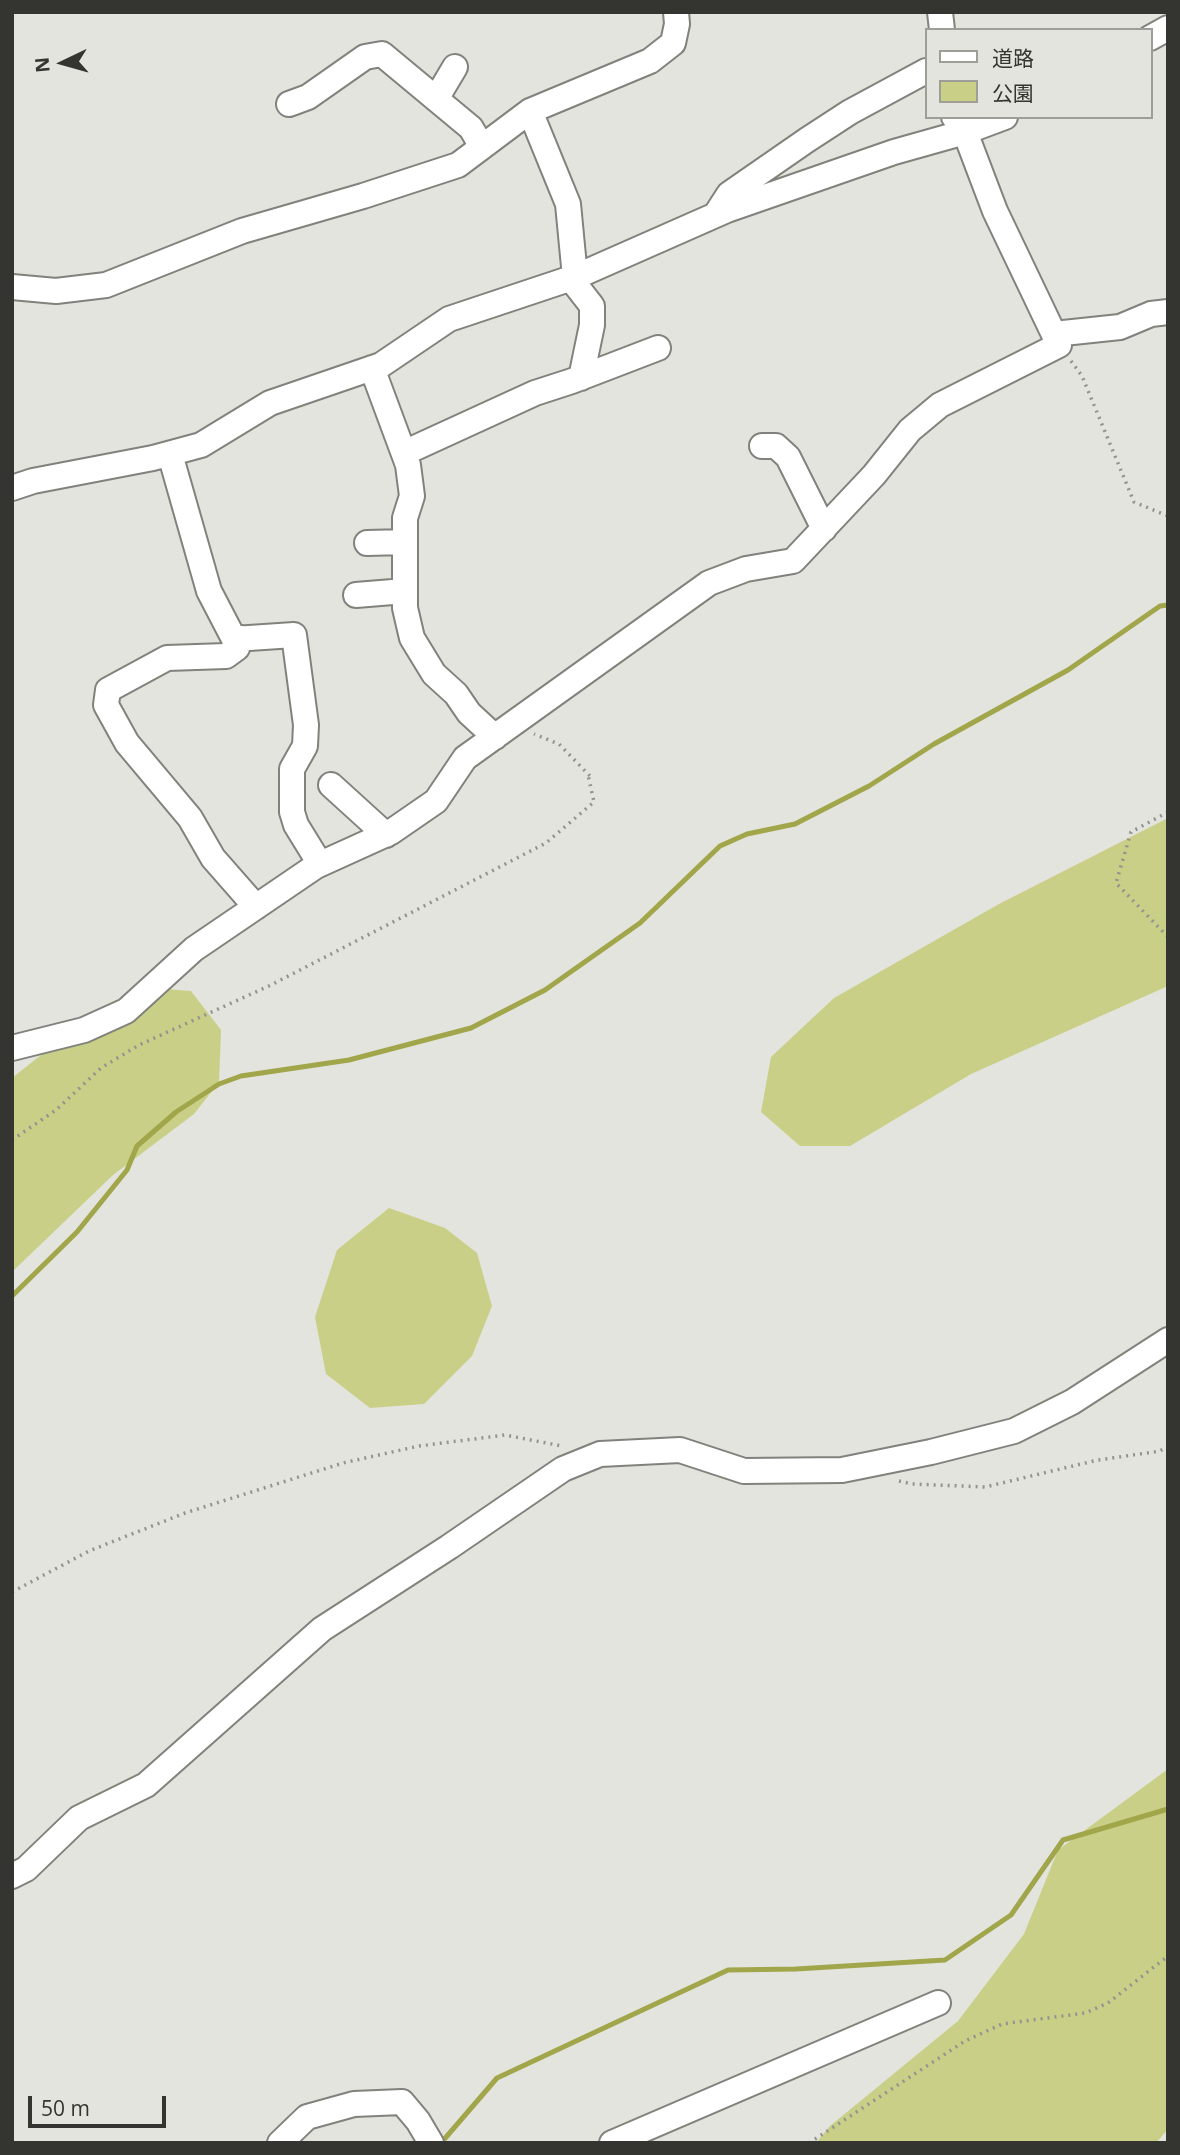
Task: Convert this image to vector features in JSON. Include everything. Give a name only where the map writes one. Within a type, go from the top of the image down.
[{"type":"street","points":[[12,287],[56,291],[106,285],[242,231],[458,165],[530,111],[650,61],[673,43],[677,24],[676,12]]},
{"type":"street","points":[[1152,37],[1168,28]]},
{"type":"street","points":[[289,104],[308,97],[365,57],[382,54],[471,128],[482,147]]},
{"type":"street","points":[[436,99],[455,67]]},
{"type":"street","points":[[716,215],[729,194],[807,140],[850,112],[925,72]]},
{"type":"street","points":[[530,111],[568,204],[573,278],[592,306],[592,326],[581,378]]},
{"type":"street","points":[[12,488],[33,481],[170,454],[201,445],[270,403],[380,365],[449,319],[573,278],[716,215],[894,152],[959,125],[994,119]]},
{"type":"street","points":[[959,125],[995,211],[1057,339]]},
{"type":"street","points":[[12,1048],[84,1030],[126,1011],[194,949],[256,907],[320,864],[386,835],[436,801],[465,758],[709,583],[746,569],[793,561],[874,475],[910,430],[940,405],[1057,339],[1120,327],[1152,314],[1168,312]]},
{"type":"street","points":[[404,453],[535,393],[658,348]]},
{"type":"street","points":[[372,368],[408,465],[412,496],[405,518],[405,608],[412,638],[434,674],[456,694],[469,713],[503,731]]},
{"type":"street","points":[[762,446],[776,446],[788,457],[824,529]]},
{"type":"street","points":[[170,454],[209,591],[234,639],[295,635],[306,726],[305,746],[292,769],[292,812],[296,825],[320,864]]},
{"type":"street","points":[[367,544],[405,542]]},
{"type":"street","points":[[356,595],[405,591]]},
{"type":"street","points":[[241,638],[237,648],[226,656],[167,658],[108,690],[106,705],[127,743],[190,818],[213,858],[256,907]]},
{"type":"street","points":[[331,785],[386,835]]},
{"type":"street","points":[[12,1876],[26,1869],[79,1818],[146,1785],[322,1629],[563,1469],[600,1454],[680,1450],[744,1471],[842,1470],[931,1452],[1014,1431],[1072,1402],[1168,1340]]},
{"type":"street","points":[[612,2143],[938,2003]]},
{"type":"street","points":[[280,2143],[307,2117],[354,2104],[402,2102],[430,2141]]},
{"type":"path","points":[[1057,339],[1082,376],[1134,502],[1168,516]]},
{"type":"path","points":[[12,1140],[56,1110],[101,1068],[139,1045],[271,985],[512,861],[545,843],[594,802],[588,775],[590,776],[559,744],[503,731]]},
{"type":"path","points":[[1168,812],[1131,832],[1116,883],[1168,937]]},
{"type":"path","points":[[12,1592],[89,1551],[185,1513],[343,1463],[419,1446],[505,1435],[600,1454]]},
{"type":"path","points":[[889,1479],[912,1484],[985,1487],[1098,1460],[1160,1451],[1168,1446]]},
{"type":"path","points":[[809,2143],[965,2041],[1002,2024],[1085,2013],[1108,2003],[1168,1956]]},
{"type":"green space","points":[[1168,818],[1168,986],[971,1074],[850,1146],[800,1146],[761,1112],[771,1057],[834,998],[999,904]]},
{"type":"green space","points":[[153,988],[191,991],[221,1030],[219,1082],[194,1114],[113,1175],[12,1272],[12,1078],[65,1036]]},
{"type":"green space","points":[[389,1208],[445,1228],[477,1253],[492,1306],[472,1356],[424,1404],[370,1408],[326,1374],[315,1317],[337,1250]]},
{"type":"green space","points":[[1168,1769],[1168,2129],[1156,2143],[816,2143],[830,2126],[958,2021],[1024,1934],[1058,1850]]},
{"type":"waterway","points":[[12,1296],[77,1232],[127,1170],[137,1146],[176,1112],[219,1084],[241,1076],[349,1060],[471,1028],[545,990],[640,923],[720,846],[747,834],[795,824],[869,786],[934,744],[1068,670],[1160,606],[1168,605]]},
{"type":"waterway","points":[[441,2143],[497,2078],[728,1970],[796,1969],[945,1960],[1011,1915],[1063,1840],[1168,1809]]}]
